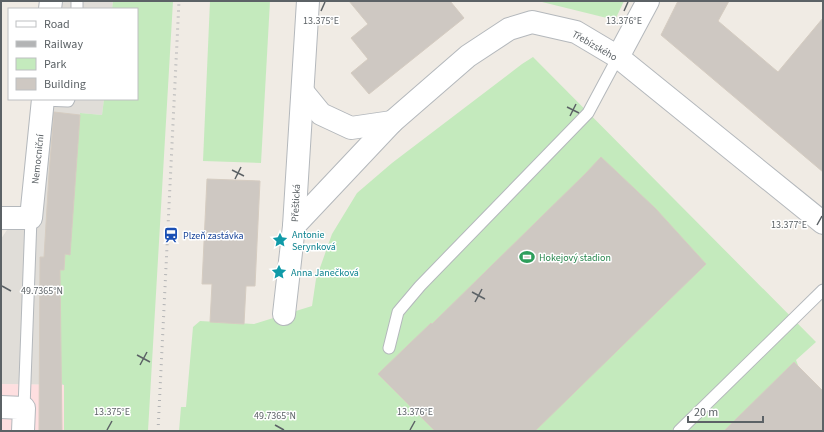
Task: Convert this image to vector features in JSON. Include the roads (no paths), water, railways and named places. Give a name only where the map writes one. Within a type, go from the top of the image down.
[{"type":"street","name":"Přeštická","points":[[284,314],[294,226],[308,1]]},
{"type":"street","points":[[618,57],[648,1]]},
{"type":"street","name":"Třebízského","points":[[294,226],[392,122],[468,56],[509,28],[532,22],[576,32],[618,57],[823,223]]},
{"type":"street","points":[[303,92],[321,114],[351,128],[392,122]]},
{"type":"street","name":"Nemocniční","points":[[31,218],[43,100]]},
{"type":"street","points":[[1,218],[31,218]]},
{"type":"street","points":[[1,407],[24,408],[23,431]]},
{"type":"lane","points":[[389,348],[398,312],[420,286],[588,113],[618,57]]},
{"type":"lane","points":[[56,100],[68,100]]},
{"type":"lane","points":[[24,408],[31,218]]},
{"type":"lane","points":[[679,431],[823,290]]},
{"type":"railway","points":[[158,431],[179,1]]},
{"type":"place","name":"Plzeň zastávka","points":[[171,235]]},
{"type":"place","name":"Antonie Serynková","points":[[280,240]]},
{"type":"place","name":"Hokejový stadion","points":[[527,257]]},
{"type":"place","name":"Anna Janečková","points":[[279,272]]}]
